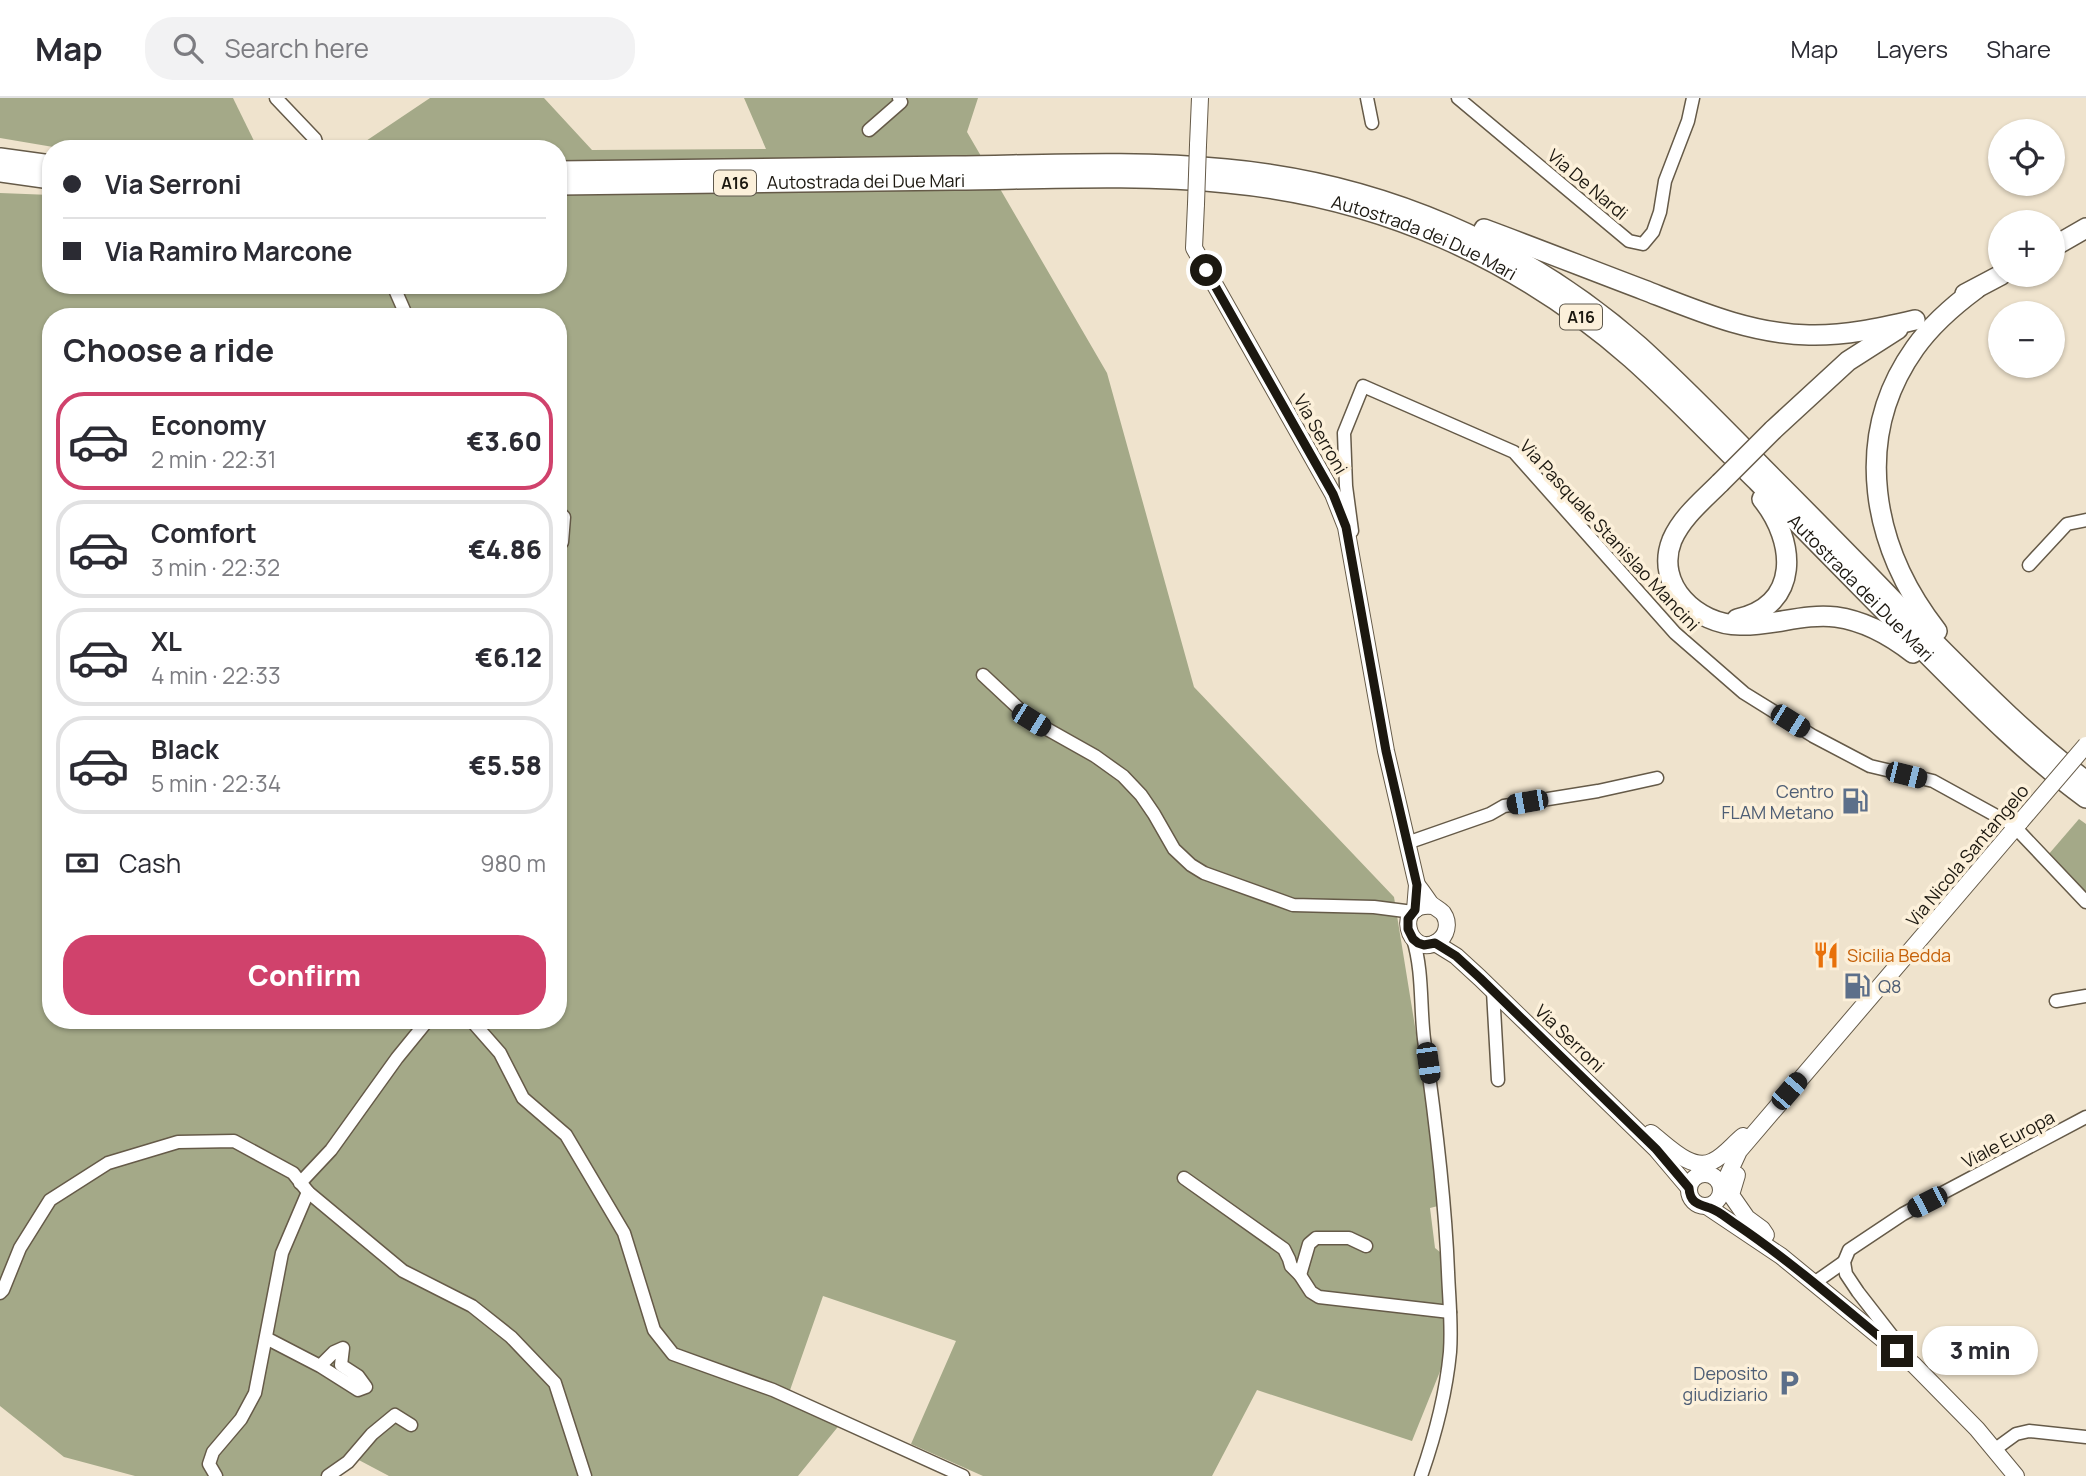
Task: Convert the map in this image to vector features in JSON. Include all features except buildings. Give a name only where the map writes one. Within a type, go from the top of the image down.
[{"type":"highway","points":[[0,158],[42,164]]},
{"type":"highway","points":[[1180,165],[1227,163],[1269,166],[1343,180],[1419,204],[1700,312],[1758,329],[1825,335],[1854,333],[1915,320]]},
{"type":"highway","name":"Autostrada dei Due Mari","points":[[567,185],[1125,164],[1180,165],[1268,173],[1341,187],[1465,231],[1555,282],[1626,336],[1696,400],[1969,677],[2026,731],[2086,780]]},
{"type":"highway","name":"Autostrada dei Due Mari","points":[[567,171],[912,173],[1239,184],[1304,194],[1376,212],[1450,240],[1522,278],[1572,311],[1627,354],[1988,714],[2047,768],[2086,798]]},
{"type":"highway","points":[[0,172],[42,178]]},
{"type":"highway","points":[[2065,240],[2086,228]]},
{"type":"highway","points":[[1988,282],[1879,340],[1848,361],[1720,482],[1678,528],[1671,542],[1668,561],[1672,582],[1682,598],[1696,611],[1716,620],[1740,625],[1833,616],[1870,626],[1892,637],[1922,661],[2012,748],[2086,807]]},
{"type":"highway","points":[[1976,289],[1943,316],[1923,337],[1907,360],[1892,391],[1877,449],[1876,478],[1880,512],[1896,564],[1914,598],[1934,627],[1974,671],[2086,780]]},
{"type":"highway","points":[[1572,311],[1742,477],[1765,502],[1778,523],[1786,544],[1787,565],[1784,583],[1779,592],[1757,612],[1739,619],[1716,620]]},
{"type":"main road","name":"Via Serroni","points":[[1200,98],[1194,248],[1348,524],[1386,751],[1417,885],[1446,920],[1432,944],[1456,956],[1656,1149]]},
{"type":"main road","name":"Via Nicola Santangelo","points":[[1708,1207],[1716,1203],[1739,1151],[2086,745]]},
{"type":"main road","name":"Via Serroni","points":[[1409,919],[1417,885]]},
{"type":"main road","points":[[1432,944],[1424,945],[1409,919],[1427,905],[1433,906]]},
{"type":"main road","points":[[1629,1124],[1651,1133],[1693,1163],[1715,1161],[1735,1142],[1760,1126]]},
{"type":"main road","points":[[1760,1126],[1757,1143],[1735,1178],[1731,1195],[1747,1218],[1762,1229],[1780,1256]]},
{"type":"main road","points":[[1656,1149],[1687,1169],[1717,1179],[1731,1212],[1751,1235]]},
{"type":"main road","points":[[1656,1149],[1689,1188]]},
{"type":"main road","points":[[1739,1151],[1694,1179],[1689,1188],[1694,1202],[1708,1207],[1780,1256],[1914,1365],[1977,1429],[2016,1476]]},
{"type":"street","points":[[276,98],[315,140]]},
{"type":"street","points":[[869,130],[901,102],[899,98]]},
{"type":"street","points":[[1367,98],[1372,123]]},
{"type":"street","name":"Via De Nardi","points":[[1458,98],[1629,241],[1643,244],[1653,232],[1660,212],[1665,181],[1688,121],[1693,98]]},
{"type":"street","name":"Via Pasquale Stanislao Mancini","points":[[1348,524],[1344,433],[1363,386],[1514,452],[1675,634],[1744,692],[1813,736],[1870,766],[1933,781],[2019,824]]},
{"type":"street","points":[[2029,565],[2067,524],[2086,520]]},
{"type":"street","points":[[983,675],[1031,720],[1095,756],[1123,776],[1147,804],[1174,849],[1204,873],[1293,905],[1374,907],[1409,919]]},
{"type":"street","points":[[1407,843],[1490,814],[1504,806],[1598,791],[1657,778]]},
{"type":"street","points":[[2019,824],[2086,902]]},
{"type":"street","points":[[1421,1476],[1438,1426],[1450,1352],[1447,1243],[1438,1140],[1421,1015],[1432,944]]},
{"type":"street","points":[[1493,990],[1498,1080]]},
{"type":"street","points":[[2056,1001],[2086,996]]},
{"type":"street","points":[[216,1476],[209,1464],[213,1451],[241,1419],[255,1393],[282,1253],[304,1187],[421,1029]]},
{"type":"street","points":[[479,1029],[500,1053],[523,1098],[566,1135],[624,1233],[654,1330],[673,1354],[773,1390],[963,1476]]},
{"type":"street","name":"Viale Europa","points":[[1814,1283],[1844,1262],[1849,1250],[1903,1214],[2086,1116]]},
{"type":"street","points":[[0,1293],[20,1248],[50,1200],[108,1163],[178,1142],[234,1141],[293,1173],[304,1187],[403,1272],[472,1306],[511,1337],[555,1383],[585,1476]]},
{"type":"street","points":[[1184,1178],[1284,1249],[1291,1266],[1311,1292],[1319,1297],[1450,1312]]},
{"type":"street","points":[[1300,1275],[1309,1244],[1316,1238],[1349,1238],[1366,1246]]},
{"type":"street","points":[[1844,1262],[1846,1274],[1858,1293],[1891,1332],[1914,1365]]},
{"type":"street","points":[[266,1338],[320,1366]]},
{"type":"street","points":[[328,1476],[348,1462],[372,1434],[395,1415],[411,1424]]},
{"type":"street","points":[[1994,1450],[2016,1434],[2029,1431],[2086,1437]]},
{"type":"green space","points":[[0,98],[233,98],[254,140],[42,140],[42,145],[0,138]]},
{"type":"green space","points":[[430,98],[544,98],[592,150],[766,149],[744,98],[978,98],[967,132],[1107,373],[1194,687],[1394,897],[1429,1113],[1438,1206],[1430,1208],[1435,1248],[1445,1256],[1445,1359],[1412,1441],[1257,1390],[1212,1476],[983,1476],[911,1444],[956,1341],[823,1296],[789,1393],[841,1423],[798,1476],[389,1476],[355,1458],[325,1476],[135,1476],[64,1457],[0,1406],[0,193],[42,195],[42,294],[567,294],[567,140],[367,140]]},
{"type":"green space","points":[[2079,819],[2086,824],[2086,898],[2048,855]]},
{"type":"place","name":"Centro FLAM Metano","points":[[1855,801]]},
{"type":"place","name":"Sicilia Bedda","points":[[1826,955]]},
{"type":"place","name":"Q8","points":[[1857,986]]},
{"type":"place","name":"Deposito giudiziario","points":[[1789,1383]]},
{"type":"route","points":[[1206,270],[1333,494],[1346,527],[1386,751],[1417,885],[1415,910],[1408,924],[1413,939],[1424,945],[1435,943],[1456,956],[1480,978],[1656,1149],[1689,1188],[1694,1202],[1722,1215],[1780,1256],[1897,1351]]}]
